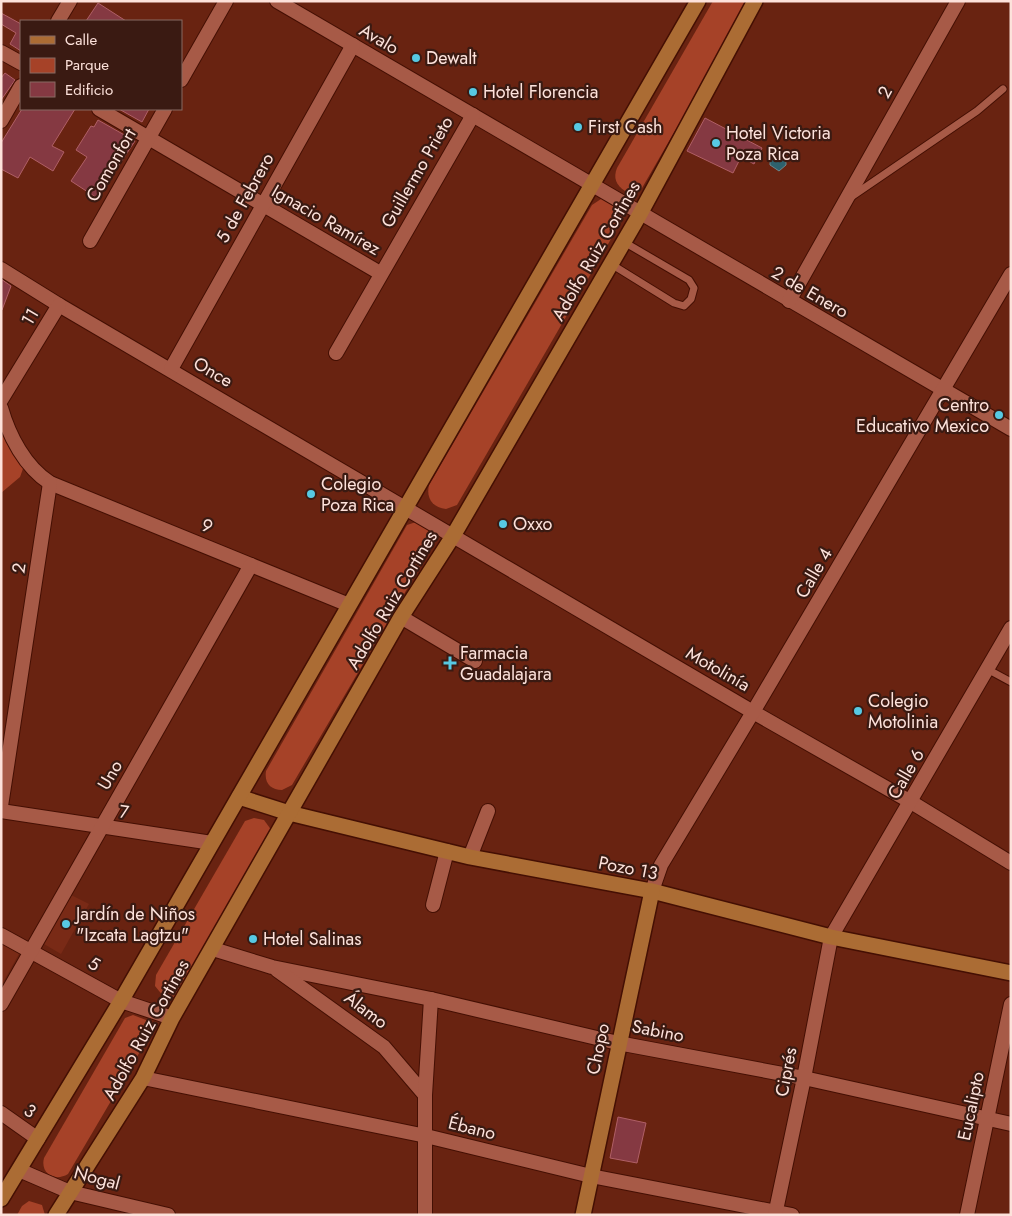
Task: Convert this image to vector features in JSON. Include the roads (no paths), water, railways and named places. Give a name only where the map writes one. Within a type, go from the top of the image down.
[{"type":"main road","name":"Adolfo Ruiz Cortines","points":[[1,1199],[121,1001],[698,1]]},
{"type":"main road","name":"Adolfo Ruiz Cortines","points":[[56,1215],[143,1078],[172,1018],[401,617],[453,536],[640,214],[755,1]]},
{"type":"main road","name":"Pozo 13","points":[[239,797],[289,813],[447,852],[652,892],[831,937],[1011,973]]},
{"type":"main road","name":"Chopo","points":[[583,1215],[618,1043],[652,892]]},
{"type":"street","points":[[59,20],[70,1]]},
{"type":"street","points":[[182,78],[226,1]]},
{"type":"street","name":"Avalo","points":[[277,1],[592,184]]},
{"type":"street","name":"2","points":[[789,301],[958,1]]},
{"type":"street","name":"5 de Febrero","points":[[171,369],[353,45]]},
{"type":"street","points":[[1,52],[20,62]]},
{"type":"street","points":[[1,120],[20,88]]},
{"type":"street","name":"Ignacio Ramírez","points":[[101,110],[380,273]]},
{"type":"street","name":"Comonfort","points":[[90,241],[164,110]]},
{"type":"street","name":"Guillermo Prieto","points":[[336,353],[380,273],[473,115]]},
{"type":"street","name":"2 de Enero","points":[[592,184],[942,391],[1011,429]]},
{"type":"street","name":"Once","points":[[1,269],[59,305],[406,508]]},
{"type":"street","name":"Calle 4","points":[[652,892],[661,865],[754,712],[1011,274]]},
{"type":"street","name":"11","points":[[1,400],[59,305]]},
{"type":"street","points":[[1,408],[10,434],[36,474],[50,483]]},
{"type":"street","name":"2","points":[[1,806],[50,483]]},
{"type":"street","name":"9","points":[[50,483],[349,605]]},
{"type":"street","name":"Motolinía","points":[[406,508],[911,802],[1011,863]]},
{"type":"street","name":"Uno","points":[[1,1004],[251,565]]},
{"type":"street","points":[[401,617],[476,661]]},
{"type":"street","name":"Calle 6","points":[[831,937],[1011,628]]},
{"type":"street","name":"7","points":[[1,811],[102,828],[212,843]]},
{"type":"street","points":[[470,857],[488,811]]},
{"type":"street","points":[[433,905],[447,852]]},
{"type":"street","name":"5","points":[[1,935],[121,1001],[172,1018]]},
{"type":"street","name":"Ciprés","points":[[775,1213],[804,1078],[831,937]]},
{"type":"street","name":"Sabino","points":[[213,949],[272,967],[431,999],[618,1043],[804,1078],[1011,1124]]},
{"type":"street","name":"Álamo","points":[[272,967],[384,1047],[425,1095]]},
{"type":"street","points":[[424,1215],[425,1095],[431,999]]},
{"type":"street","name":"Eucalipto","points":[[967,1215],[1011,1004]]},
{"type":"street","name":"Ébano","points":[[143,1078],[426,1136],[591,1176],[792,1215]]},
{"type":"street","name":"3","points":[[1,1113],[38,1139]]},
{"type":"street","name":"Nogal","points":[[19,1170],[70,1192],[168,1215]]},
{"type":"lane","name":"2","points":[[844,202],[977,111],[1003,89]]},
{"type":"lane","points":[[611,264],[674,302],[684,306],[690,299],[694,288],[688,280],[624,242]]},
{"type":"lane","points":[[987,669],[1011,682]]},
{"type":"water","points":[[777,155],[786,161],[786,165],[779,171],[770,165],[770,157]]},
{"type":"place","name":"Dewalt","points":[[416,58]]},
{"type":"place","name":"Hotel Florencia","points":[[473,92]]},
{"type":"place","name":"First Cash","points":[[578,127]]},
{"type":"place","name":"Hotel Victoria Poza Rica","points":[[716,143]]},
{"type":"place","name":"Centro Educativo Mexico","points":[[999,415]]},
{"type":"place","name":"Colegio Poza Rica","points":[[311,494]]},
{"type":"place","name":"Oxxo","points":[[503,524]]},
{"type":"place","name":"Farmacia Guadalajara","points":[[450,663]]},
{"type":"place","name":"Colegio Motolinia","points":[[858,711]]},
{"type":"place","name":"Jardín de Niños \"Izcata Lagtzu\"","points":[[66,924]]},
{"type":"place","name":"Hotel Salinas","points":[[253,939]]}]
